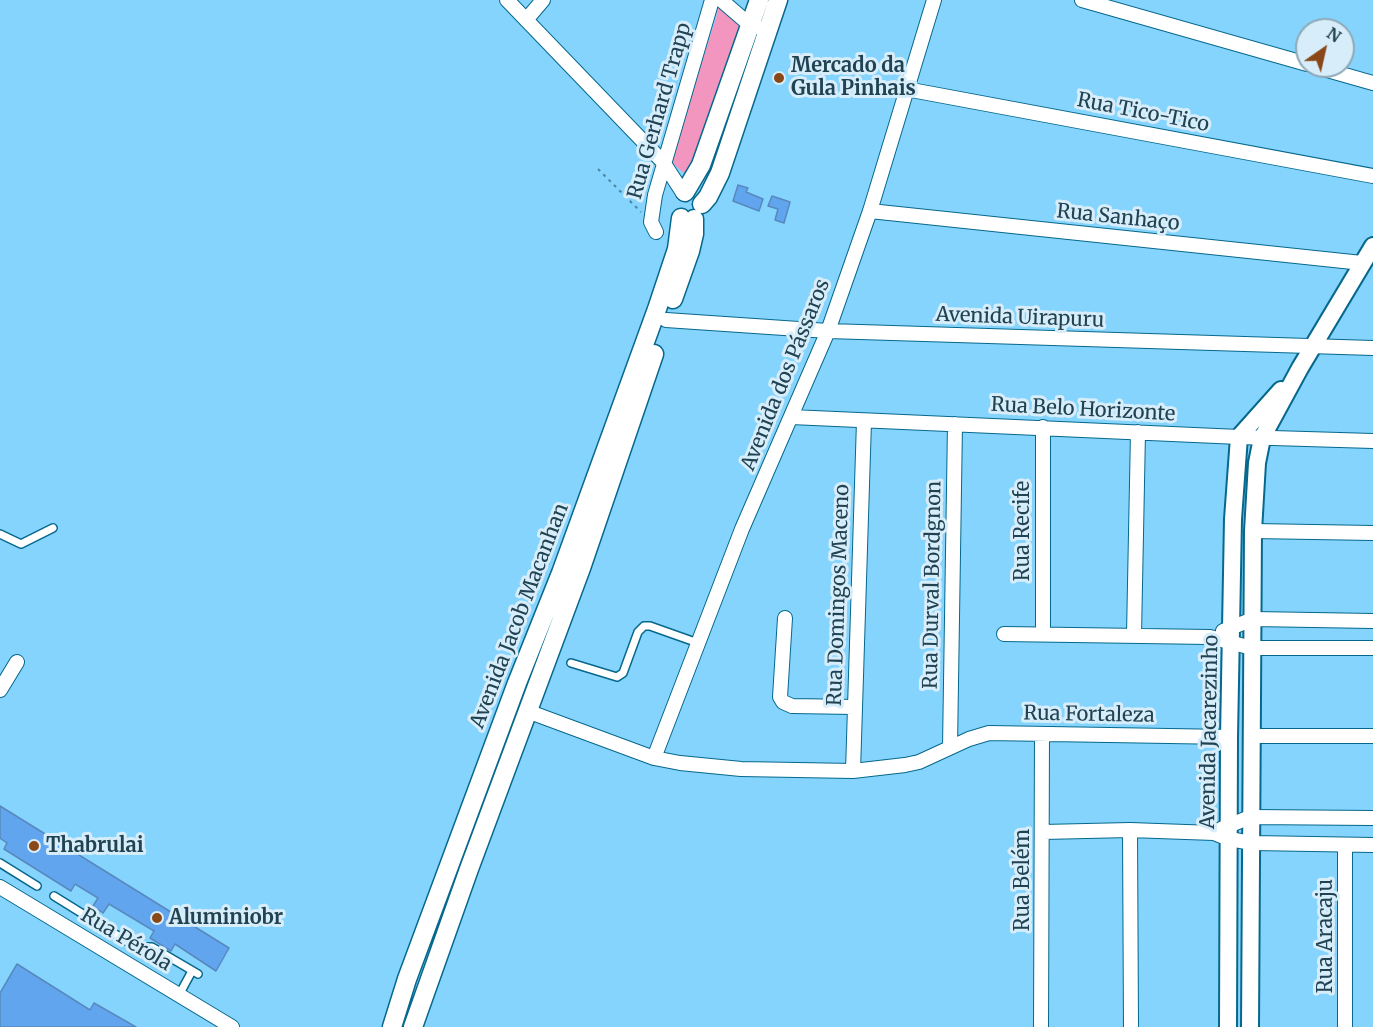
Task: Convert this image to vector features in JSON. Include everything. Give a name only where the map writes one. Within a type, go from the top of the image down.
[{"type":"main road","points":[[684,193],[694,193],[701,199],[692,214],[677,215],[674,206],[677,197],[684,193],[701,165],[759,0]]},
{"type":"main road","name":"Avenida Jacob Macanhan","points":[[392,1027],[407,980],[654,320],[677,249],[692,214],[708,196],[720,173],[778,0]]},
{"type":"main road","name":"Avenida Jacob Macanhan","points":[[413,1027],[587,550],[690,251],[694,234],[692,214]]},
{"type":"street","points":[[507,0],[663,162],[684,193]]},
{"type":"street","points":[[526,20],[543,0]]},
{"type":"street","name":"Rua Gerhard Trapp","points":[[653,227],[663,162],[712,0]]},
{"type":"street","points":[[721,0],[750,25],[768,31]]},
{"type":"street","name":"Avenida dos Pássaros","points":[[654,758],[742,530],[828,331],[870,211],[934,0]]},
{"type":"street","points":[[1082,0],[1295,61]]},
{"type":"street","points":[[1355,78],[1373,83]]},
{"type":"street","name":"Rua Tico-Tico","points":[[906,89],[1373,176]]},
{"type":"street","name":"Rua Sanhaço","points":[[870,211],[1362,263]]},
{"type":"street","points":[[1239,437],[1300,368],[1373,246]]},
{"type":"street","name":"Avenida Uirapuru","points":[[666,320],[828,331],[1373,348]]},
{"type":"street","name":"Avenida Jacarezinho","points":[[1250,1027],[1253,531],[1257,463],[1262,438],[1300,368]]},
{"type":"street","name":"Rua Belo Horizonte","points":[[791,417],[1373,441]]},
{"type":"street","name":"Rua Domingos Maceno","points":[[853,771],[864,421]]},
{"type":"street","name":"Rua Durval Bordgnon","points":[[950,747],[955,424]]},
{"type":"street","name":"Rua Recife","points":[[1043,427],[1043,634]]},
{"type":"street","points":[[1134,635],[1138,432]]},
{"type":"street","name":"Avenida Jacarezinho","points":[[1228,1027],[1224,832],[1232,634],[1233,519],[1239,437]]},
{"type":"street","points":[[1253,531],[1373,533]]},
{"type":"street","points":[[785,618],[780,697],[783,702],[792,706],[855,707]]},
{"type":"street","points":[[1004,634],[1210,637],[1232,634],[1253,619],[1373,621]]},
{"type":"street","points":[[1232,634],[1252,648],[1373,648]]},
{"type":"street","points":[[0,690],[17,662]]},
{"type":"street","name":"Rua Fortaleza","points":[[527,711],[654,758],[741,769],[853,771],[905,765],[919,762],[969,739],[989,733],[1229,737]]},
{"type":"street","name":"Rua Belém","points":[[1041,1027],[1042,734]]},
{"type":"street","points":[[1252,736],[1373,736]]},
{"type":"street","points":[[1224,832],[1250,817],[1373,818]]},
{"type":"street","points":[[1130,830],[1131,1027]]},
{"type":"street","points":[[1043,832],[1130,830],[1224,832],[1252,843],[1373,845]]},
{"type":"street","name":"Rua Aracaju","points":[[1345,845],[1345,1027]]},
{"type":"street","name":"Rua Pérola","points":[[0,887],[232,1027]]},
{"type":"lane","points":[[0,534],[21,544],[53,528]]},
{"type":"lane","points":[[571,663],[617,677],[623,674],[638,632],[644,626],[650,626],[698,643]]},
{"type":"lane","points":[[0,863],[37,886]]},
{"type":"lane","points":[[54,896],[136,946],[152,947],[195,973],[179,995]]},
{"type":"path","points":[[598,169],[653,227]]},
{"type":"shaded area","points":[[717,6],[738,23],[741,31],[689,174],[685,174],[670,161],[717,15],[713,7]]},
{"type":"building","points":[[738,185],[748,188],[746,192],[763,199],[759,211],[733,201]]},
{"type":"building","points":[[772,196],[790,202],[784,223],[775,220],[778,209],[768,206]]},
{"type":"building","points":[[0,806],[229,948],[216,971],[175,944],[171,951],[150,938],[154,931],[109,904],[103,913],[93,906],[98,898],[75,884],[71,891],[4,849],[7,843],[0,838]]},
{"type":"building","points":[[17,964],[90,1010],[94,1003],[136,1027],[0,1027],[0,993]]},
{"type":"place","name":"Mercado da Gula Pinhais","points":[[779,78]]},
{"type":"place","name":"Thabrulai","points":[[34,846]]},
{"type":"place","name":"Aluminiobr","points":[[157,918]]}]
